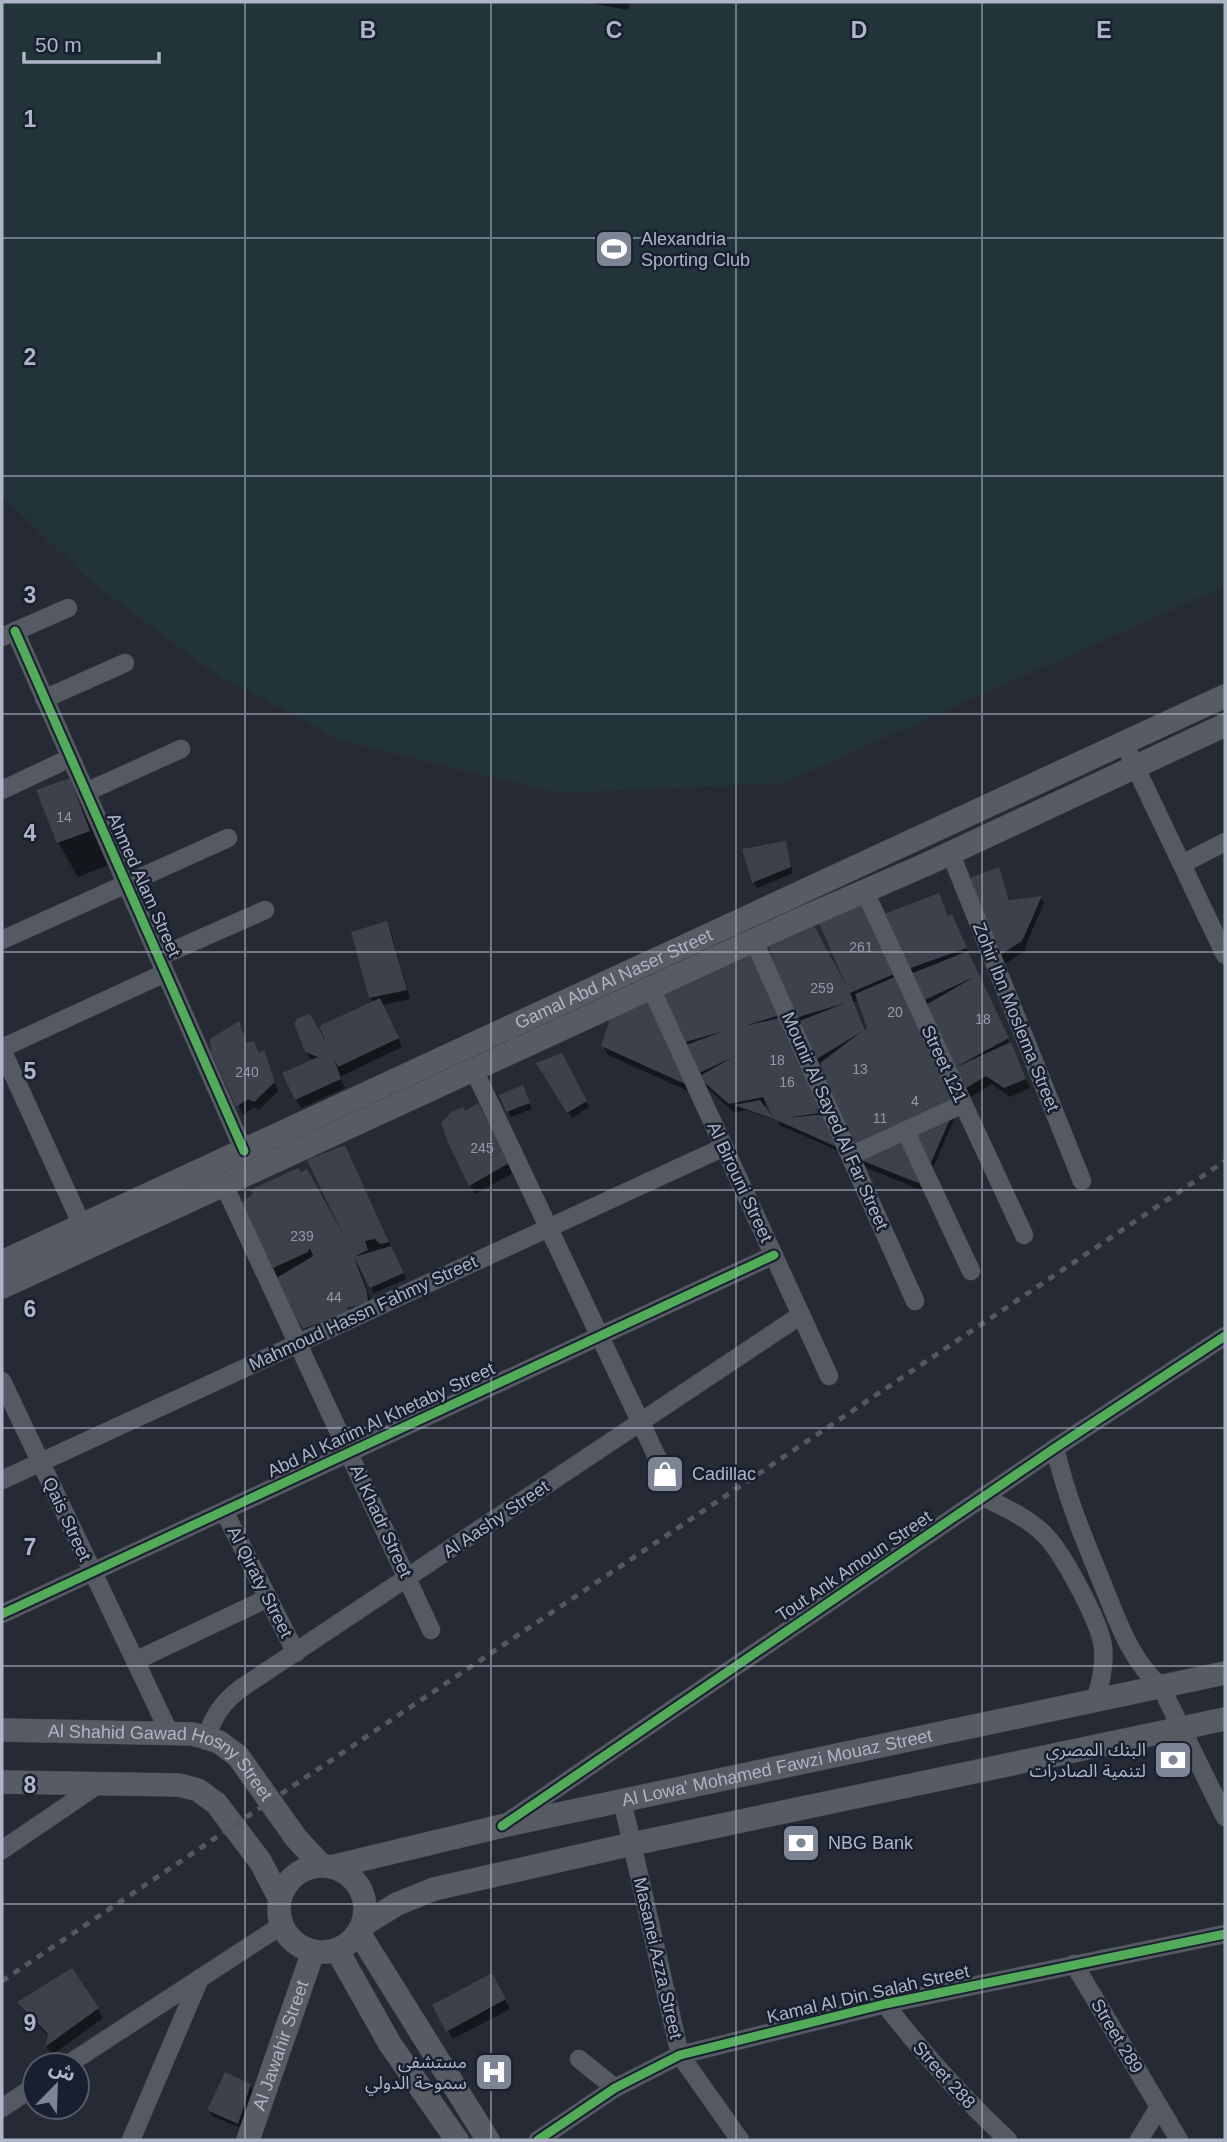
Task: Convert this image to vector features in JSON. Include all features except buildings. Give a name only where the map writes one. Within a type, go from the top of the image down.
[{"type":"main road","name":"Gamal Abd Al Naser Street","points":[[2,1262],[1225,696]]},
{"type":"main road","name":"Gamal Abd Al Naser Street","points":[[2,1287],[1225,725]]},
{"type":"main road","points":[[786,899],[796,921]]},
{"type":"main road","name":"Al Lowa' Mohamed Fawzi Mouaz Street","points":[[326,1867],[622,1800],[1225,1673]]},
{"type":"main road","points":[[488,2140],[464,2105],[361,1929],[366,1906],[360,1889],[348,1875],[326,1867],[303,1870],[295,1875],[283,1890],[280,1899],[282,1925],[294,1942],[313,1952],[337,1950],[353,1940],[361,1929],[397,1904],[434,1889],[632,1844],[1225,1719]]},
{"type":"main road","name":"Al Shahid Gawad Hosny Street","points":[[2,1730],[169,1732],[207,1737],[238,1756],[296,1838],[326,1867]]},
{"type":"main road","name":"Al Shahid Gawad Hosny Street","points":[[2,1782],[179,1785],[198,1790],[216,1803],[260,1861],[280,1899]]},
{"type":"main road","points":[[337,1950],[390,2044],[457,2140]]},
{"type":"main road","name":"Al Jawahir Street","points":[[248,2140],[313,1952]]},
{"type":"street","points":[[8,634],[68,608]]},
{"type":"street","name":"Ahmed Alam Street","points":[[8,634],[44,699],[244,1151]]},
{"type":"street","points":[[44,699],[125,663]]},
{"type":"street","points":[[1124,743],[1225,955]]},
{"type":"street","points":[[86,792],[181,749]]},
{"type":"street","points":[[2,790],[70,758]]},
{"type":"street","points":[[2,940],[228,838]]},
{"type":"street","points":[[1182,864],[1225,842]]},
{"type":"street","name":"Zohir Ibn Moslema Street","points":[[950,852],[1082,1181]]},
{"type":"street","name":"Street 121","points":[[864,892],[1024,1235]]},
{"type":"street","points":[[82,1225],[6,1069],[2,1049],[265,910]]},
{"type":"street","name":"Mounir Al Sayed Al Far Street","points":[[754,941],[915,1301]]},
{"type":"street","name":"Al Birouni Street","points":[[651,988],[829,1377]]},
{"type":"street","points":[[474,1069],[665,1474]]},
{"type":"street","points":[[850,1156],[963,1104]]},
{"type":"street","points":[[905,1130],[971,1271]]},
{"type":"street","name":"Mahmoud Hassn Fahmy Street","points":[[2,1480],[724,1147]]},
{"type":"street","name":"Al Khadr Street","points":[[224,1185],[431,1630]]},
{"type":"street","name":"Abd Al Karim Al Khetaby Street","points":[[2,1614],[774,1255]]},
{"type":"street","name":"Al Aashy Street","points":[[207,1737],[215,1715],[230,1696],[801,1315]]},
{"type":"street","name":"Tout Ank Amoun Street","points":[[502,1826],[1055,1447],[1225,1336]]},
{"type":"street","name":"Qais Street","points":[[2,1381],[169,1732]]},
{"type":"street","points":[[1055,1447],[1073,1513],[1124,1636],[1138,1662],[1161,1687],[1225,1817]]},
{"type":"street","points":[[983,1497],[1022,1517],[1056,1546],[1101,1638],[1101,1682],[1095,1700]]},
{"type":"street","name":"Al Qiraty Street","points":[[224,1511],[296,1653]]},
{"type":"street","points":[[135,1661],[268,1598]]},
{"type":"street","points":[[2,1850],[99,1784]]},
{"type":"street","name":"Masanei Azza Street","points":[[622,1800],[680,2055],[740,2140]]},
{"type":"street","points":[[88,2051],[282,1925]]},
{"type":"street","name":"Kamal Al Din Salah Street","points":[[538,2140],[615,2088],[680,2055],[885,2004],[1225,1934]]},
{"type":"street","name":"Street 289","points":[[1074,1964],[1179,2140]]},
{"type":"street","points":[[131,2140],[200,1978]]},
{"type":"street","name":"Street 288","points":[[885,2004],[930,2063],[1009,2140]]},
{"type":"street","points":[[579,2059],[615,2088]]},
{"type":"street","points":[[2,2108],[21,2095]]},
{"type":"street","points":[[1139,2140],[1160,2107]]},
{"type":"shaded area","name":"Alexandria Sporting Club","points":[[2,2],[1225,2],[1225,586],[783,783],[557,793],[340,740],[213,672],[91,582],[2,496]]},
{"type":"railway","points":[[2,1981],[1225,1161]]},
{"type":"cycle path","points":[[15,631],[244,1151]]},
{"type":"cycle path","points":[[2,1614],[774,1255]]},
{"type":"cycle path","points":[[502,1826],[1055,1448],[1225,1336]]},
{"type":"cycle path","points":[[538,2140],[615,2088],[680,2055],[885,2004],[1225,1934]]},
{"type":"place","name":"Alexandria Sporting Club","points":[[614,249]]},
{"type":"place","name":"Cadillac","points":[[665,1474]]},
{"type":"place","name":"البنك المصري لتنمية الصادرات","points":[[1173,1760]]},
{"type":"place","name":"NBG Bank","points":[[801,1843]]},
{"type":"place","name":"مستشفى سموحة الدولي","points":[[494,2072]]}]
